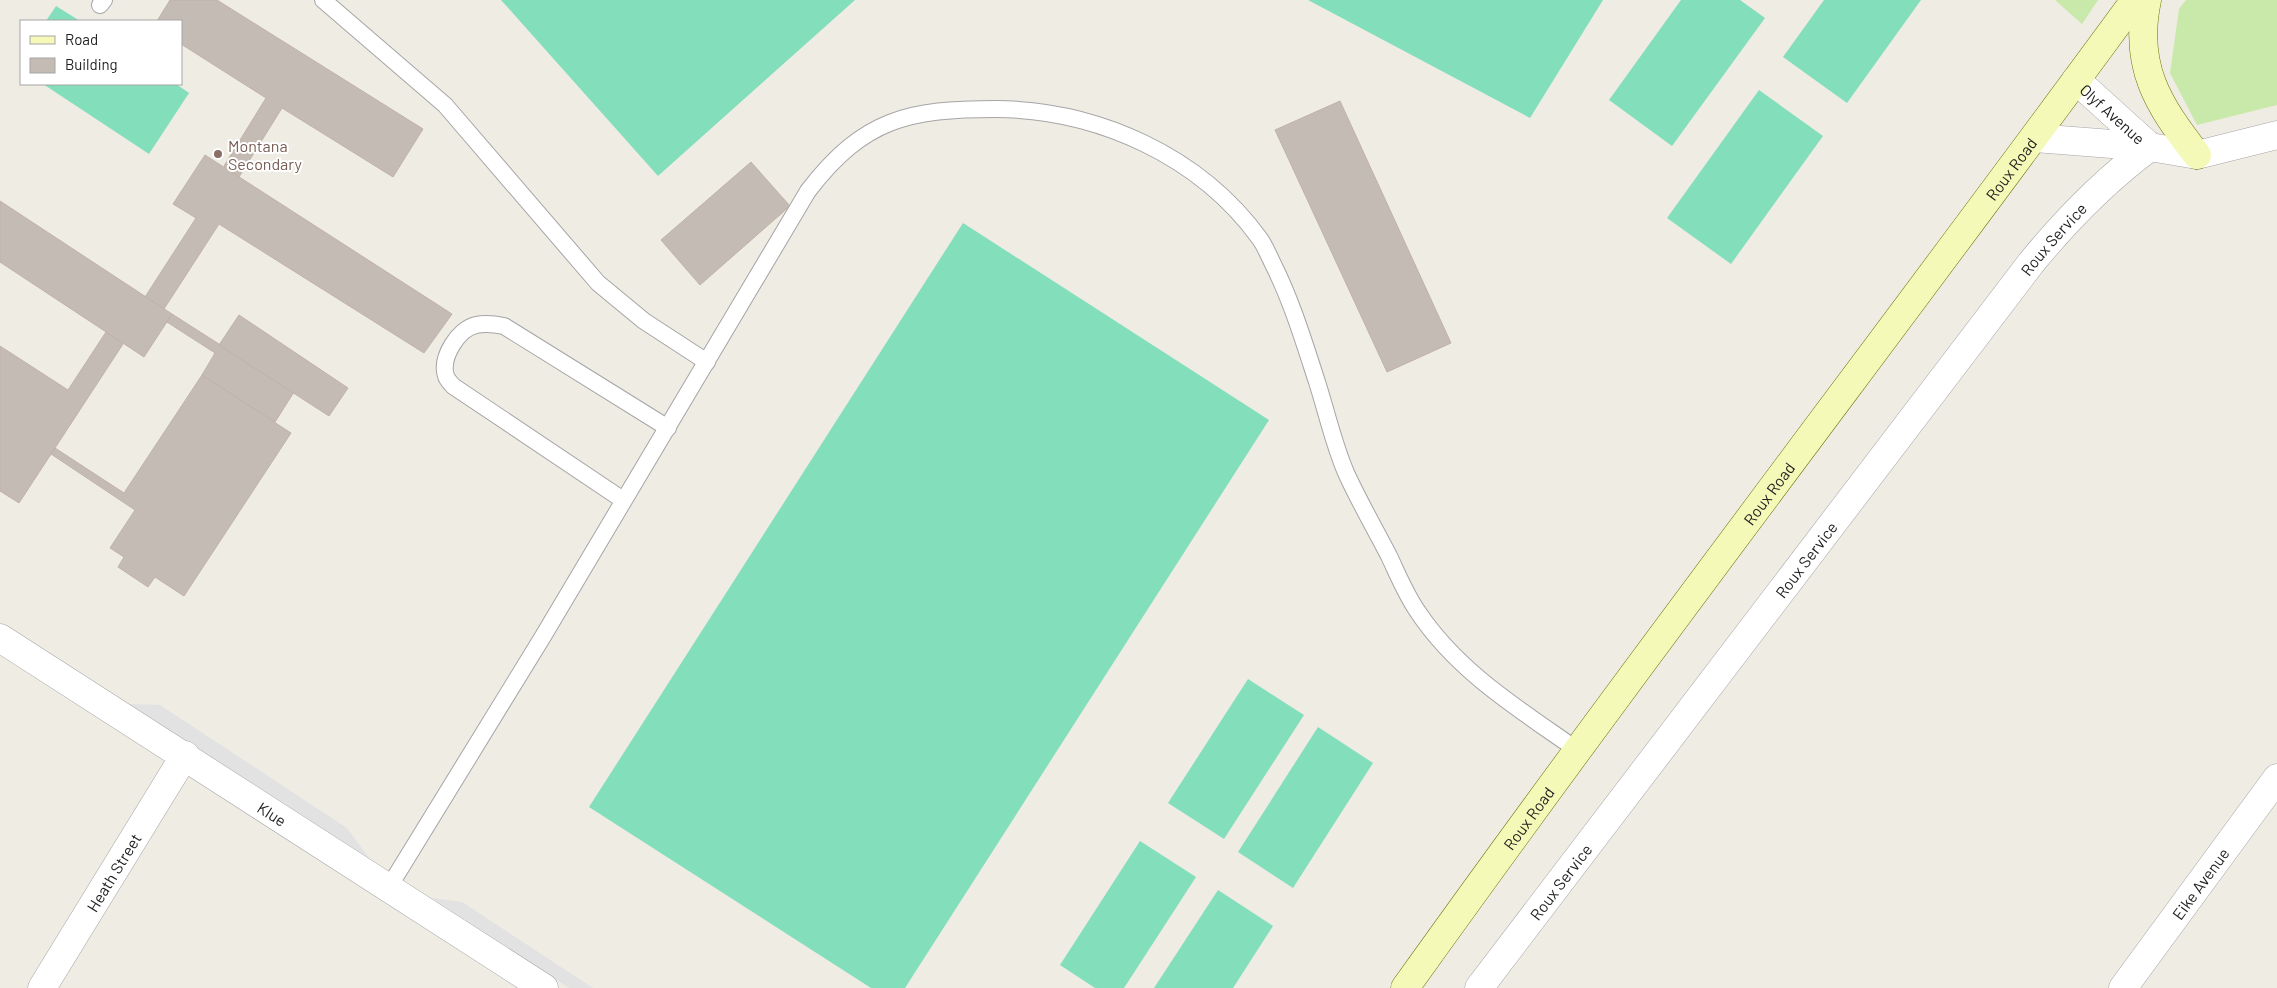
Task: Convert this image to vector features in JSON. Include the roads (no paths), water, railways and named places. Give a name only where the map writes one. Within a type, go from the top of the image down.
[{"type":"street","name":"Roux Road","points":[[1405,988],[1577,750],[1801,448],[2035,138],[2135,0]]},
{"type":"street","points":[[2148,0],[2143,21],[2143,54],[2150,79],[2157,97],[2171,121],[2197,155]]},
{"type":"street","name":"Olyf Avenue","points":[[2076,80],[2150,147]]},
{"type":"street","name":"Olyf Avenue","points":[[2035,138],[2150,147],[2197,155],[2277,135]]},
{"type":"street","name":"Roux Service","points":[[1490,984],[2031,263],[2088,198],[2116,172],[2150,147]]},
{"type":"street","name":"Klue","points":[[0,638],[185,755],[544,988]]},
{"type":"street","name":"Heath Street","points":[[42,988],[185,755]]},
{"type":"street","name":"Eike Avenue","points":[[2123,988],[2277,778]]},
{"type":"lane","points":[[323,0],[445,104],[598,283],[644,321],[707,362]]},
{"type":"lane","points":[[389,887],[668,428],[808,191],[828,164],[879,126],[911,115],[963,109],[1028,110],[1089,122],[1146,142],[1188,169],[1227,201],[1261,240],[1289,296],[1346,473],[1416,610],[1439,641],[1466,669],[1496,693],[1577,750]]},
{"type":"lane","points":[[623,500],[453,386],[446,376],[446,359],[457,339],[464,331],[475,325],[490,324],[504,326],[668,428]]},
{"type":"place","name":"Montana Secondary","points":[[218,154]]}]
